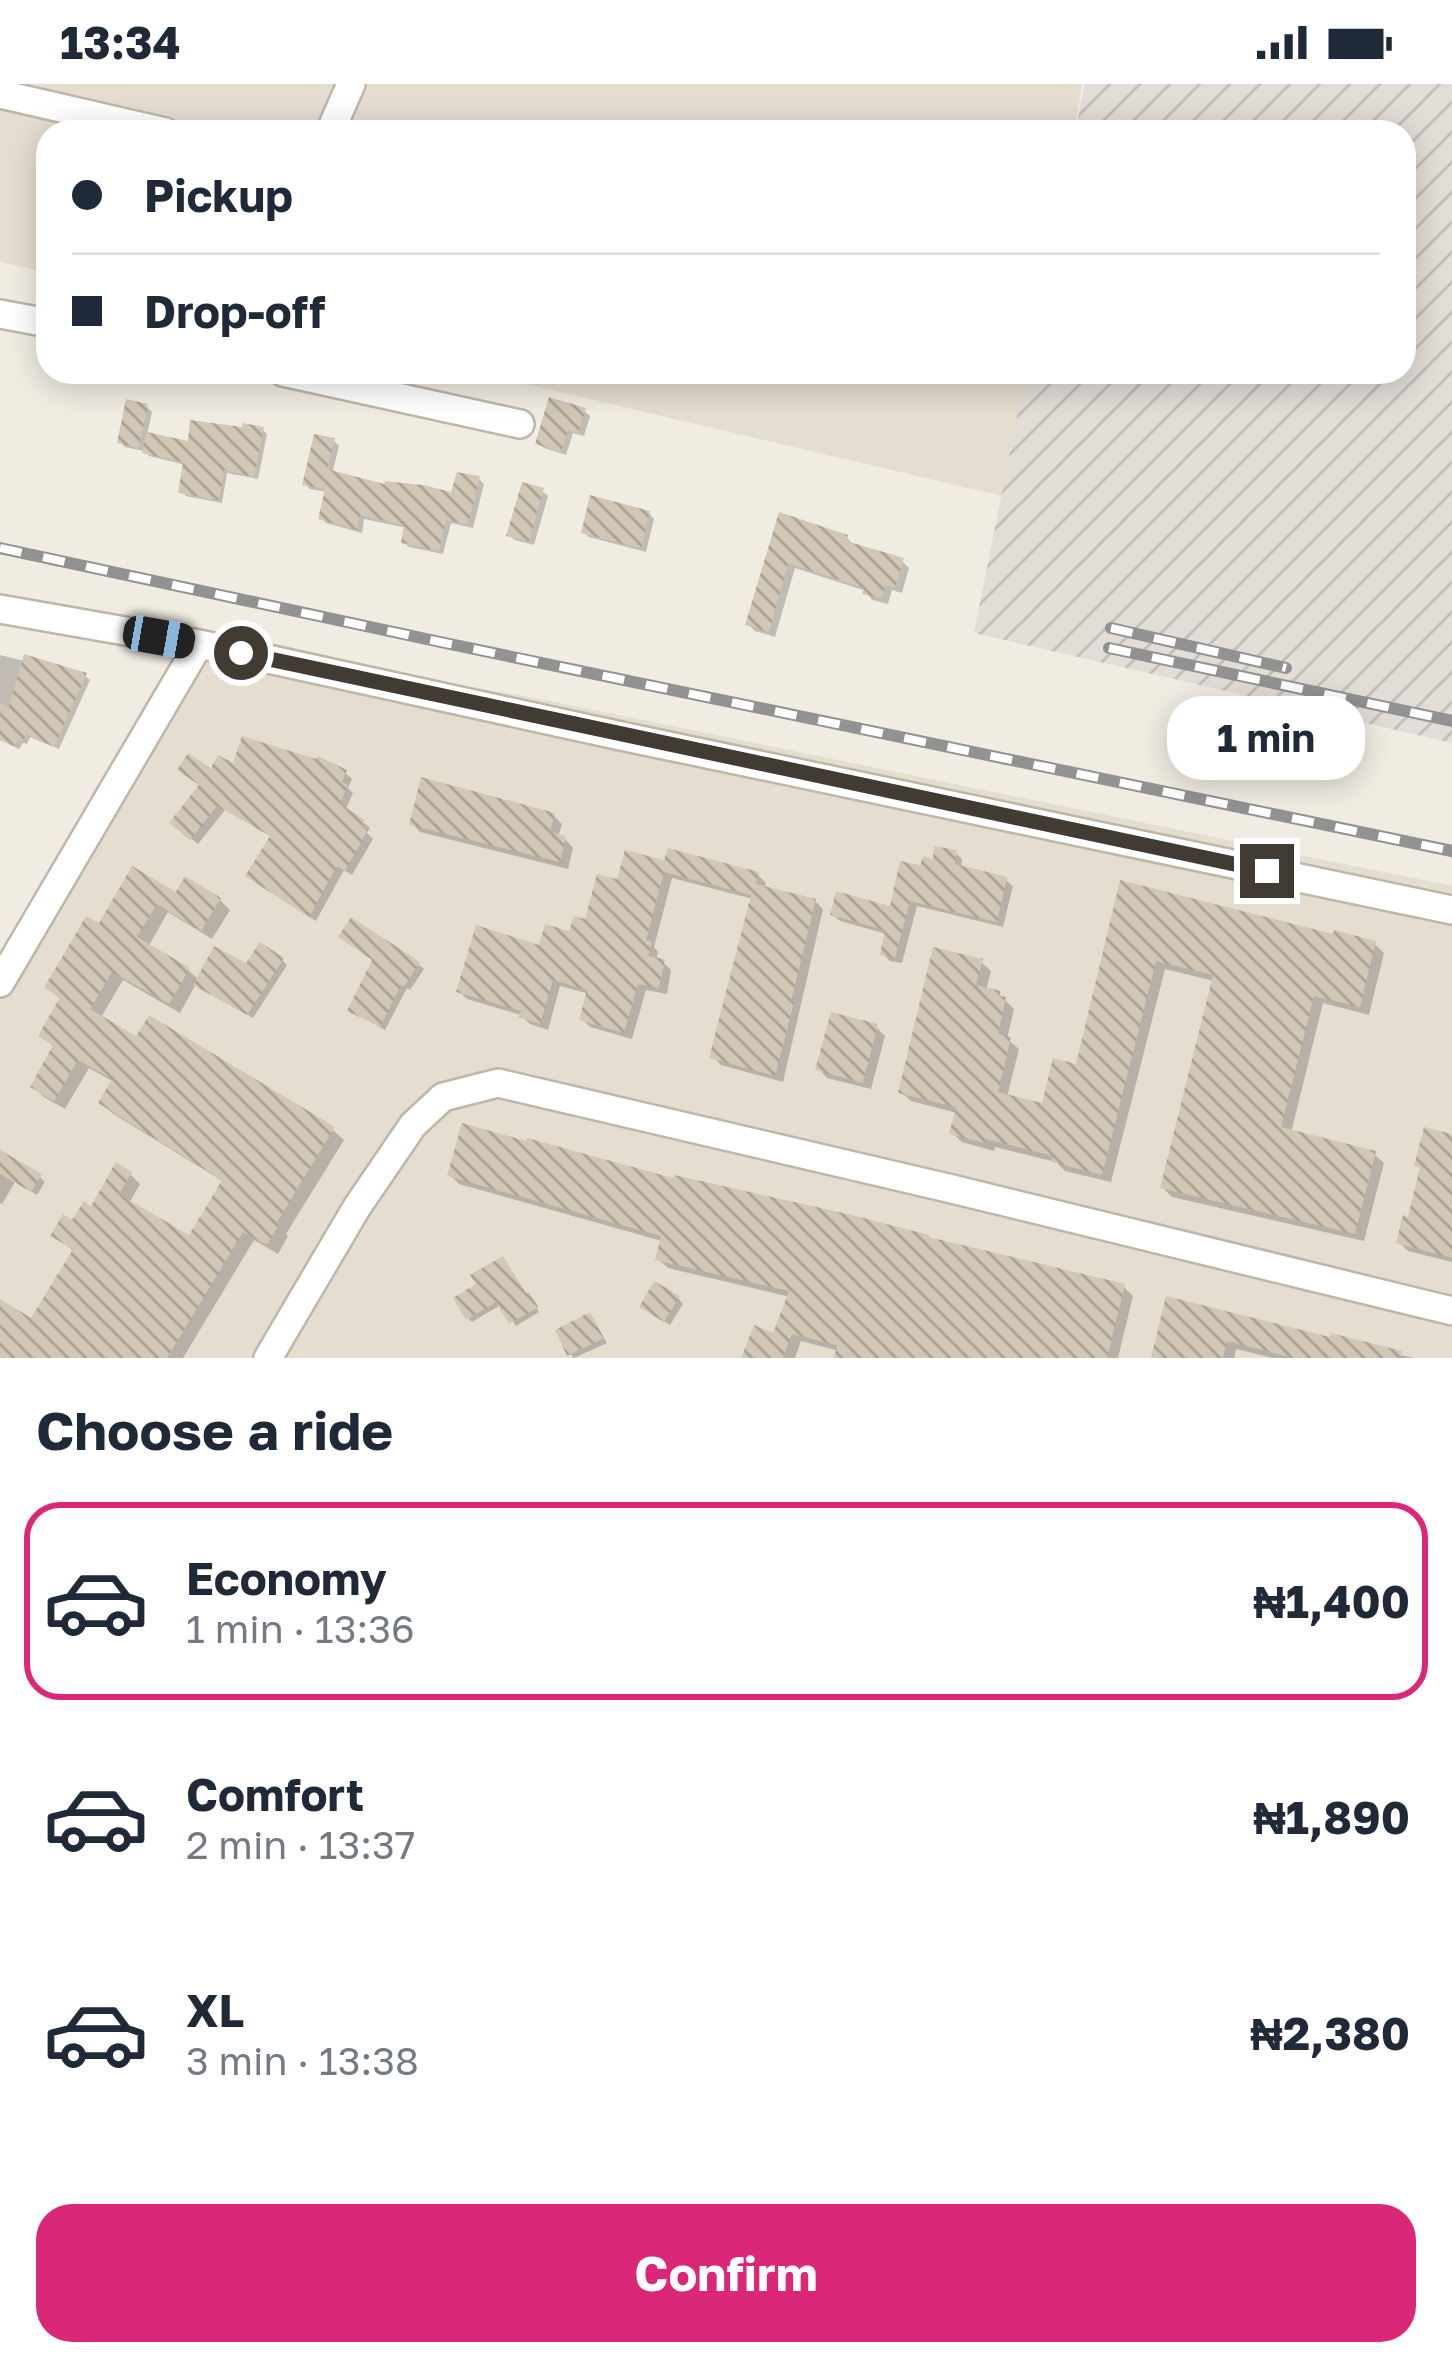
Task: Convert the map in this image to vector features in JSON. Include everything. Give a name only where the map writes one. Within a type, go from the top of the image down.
[{"type":"street","points":[[335,120],[351,84]]},
{"type":"street","points":[[0,94],[113,120]]},
{"type":"street","points":[[0,314],[36,321]]},
{"type":"street","points":[[338,384],[520,424]]},
{"type":"street","points":[[0,609],[199,644],[1452,910]]},
{"type":"street","points":[[0,983],[199,644]]},
{"type":"street","points":[[268,1358],[357,1207],[413,1125],[443,1097],[498,1083],[1452,1311]]},
{"type":"shaded area","points":[[0,84],[1082,84],[1076,120],[36,120],[36,270],[0,262]]},
{"type":"shaded area","points":[[1085,84],[1452,84],[1452,743],[974,633],[1024,384],[1416,384],[1416,120],[1078,120]]},
{"type":"shaded area","points":[[526,384],[1030,384],[1015,499]]},
{"type":"shaded area","points":[[218,643],[531,697],[1452,886],[1452,1358],[0,1358],[0,996]]},
{"type":"building","points":[[549,397],[586,408],[578,433],[568,430],[561,452],[535,444]]},
{"type":"building","points":[[126,399],[148,404],[139,448],[117,443]]},
{"type":"building","points":[[190,420],[264,427],[254,477],[224,470],[219,500],[178,493],[183,462],[142,453],[147,432],[188,441]]},
{"type":"building","points":[[314,434],[335,438],[327,469],[384,484],[423,485],[451,492],[457,472],[480,476],[468,524],[446,520],[439,551],[401,543],[404,525],[360,515],[357,530],[318,519],[325,489],[302,485]]},
{"type":"building","points":[[522,482],[544,488],[529,541],[506,536]]},
{"type":"building","points":[[590,495],[650,511],[641,548],[581,533]]},
{"type":"building","points":[[779,512],[848,535],[846,541],[904,558],[895,588],[885,585],[882,599],[862,594],[864,588],[788,563],[769,632],[745,625]]},
{"type":"building","points":[[24,654],[87,673],[54,747],[26,734],[14,746],[0,740],[0,704],[9,707]]},
{"type":"building","points":[[242,736],[318,756],[347,770],[342,782],[348,785],[340,804],[365,820],[361,826],[368,830],[345,871],[337,866],[309,917],[245,876],[270,836],[217,806],[190,840],[169,823],[199,785],[177,770],[188,753],[211,768],[218,755],[233,763]]},
{"type":"building","points":[[421,777],[555,813],[550,832],[566,836],[560,862],[409,825]]},
{"type":"building","points":[[934,846],[957,850],[955,864],[1007,877],[997,922],[910,901],[895,958],[880,955],[885,930],[830,915],[836,891],[890,906],[900,861],[920,865],[923,856],[933,859]]},
{"type":"building","points":[[668,848],[759,872],[756,884],[816,899],[775,1076],[709,1058],[751,895],[664,872],[646,940],[652,942],[648,956],[665,959],[659,988],[638,984],[624,1033],[579,1020],[587,990],[553,980],[540,1024],[519,1017],[521,1011],[456,992],[476,925],[539,945],[545,924],[569,931],[574,916],[585,919],[597,874],[617,879],[625,850],[664,860]]},
{"type":"building","points":[[132,866],[176,892],[185,876],[221,898],[201,931],[157,904],[137,937],[190,968],[169,1004],[112,972],[90,1009],[136,1036],[149,1015],[335,1127],[267,1245],[243,1232],[167,1358],[0,1358],[0,1299],[31,1318],[73,1249],[50,1236],[63,1214],[72,1220],[84,1201],[91,1206],[116,1162],[132,1172],[119,1194],[189,1235],[222,1180],[98,1103],[112,1079],[78,1060],[54,1101],[30,1087],[53,1045],[38,1036],[60,997],[44,988],[86,916],[99,923]]},
{"type":"building","points":[[1120,880],[1376,941],[1360,1007],[1314,996],[1281,1127],[1376,1151],[1355,1234],[1160,1188],[1213,975],[1156,961],[1102,1175],[1052,1162],[1053,1156],[949,1134],[956,1107],[898,1093],[933,947],[983,959],[976,985],[1001,991],[999,996],[1006,997],[998,1034],[1011,1037],[998,1092],[1042,1103],[1053,1058],[1076,1064]]},
{"type":"building","points":[[351,917],[420,962],[401,985],[380,1027],[347,1011],[372,960],[338,937]]},
{"type":"building","points":[[260,942],[284,958],[247,1015],[193,985],[214,946],[246,963]]},
{"type":"building","points":[[831,1012],[878,1024],[863,1083],[815,1070]]},
{"type":"building","points":[[462,1123],[673,1178],[856,1216],[1125,1284],[1107,1358],[834,1358],[837,1345],[792,1334],[783,1358],[741,1358],[754,1325],[773,1333],[789,1291],[655,1260],[661,1236],[447,1176]]},
{"type":"building","points":[[1424,1127],[1452,1134],[1452,1258],[1396,1243],[1403,1215],[1408,1217]]},
{"type":"building","points":[[0,1150],[42,1174],[31,1192],[0,1174]]},
{"type":"building","points":[[503,1256],[538,1307],[509,1324],[496,1302],[466,1320],[453,1298],[476,1284],[470,1275]]},
{"type":"building","points":[[654,1281],[680,1296],[664,1322],[639,1307]]},
{"type":"building","points":[[1166,1296],[1402,1351],[1401,1358],[1293,1358],[1227,1341],[1223,1358],[1151,1358]]},
{"type":"building","points":[[590,1312],[604,1338],[567,1356],[555,1330]]},
{"type":"railway","points":[[0,548],[1452,851]]},
{"type":"railway","points":[[1111,628],[1286,668]]},
{"type":"railway","points":[[1109,648],[1452,721]]},
{"type":"route","points":[[241,653],[1267,871]]}]
